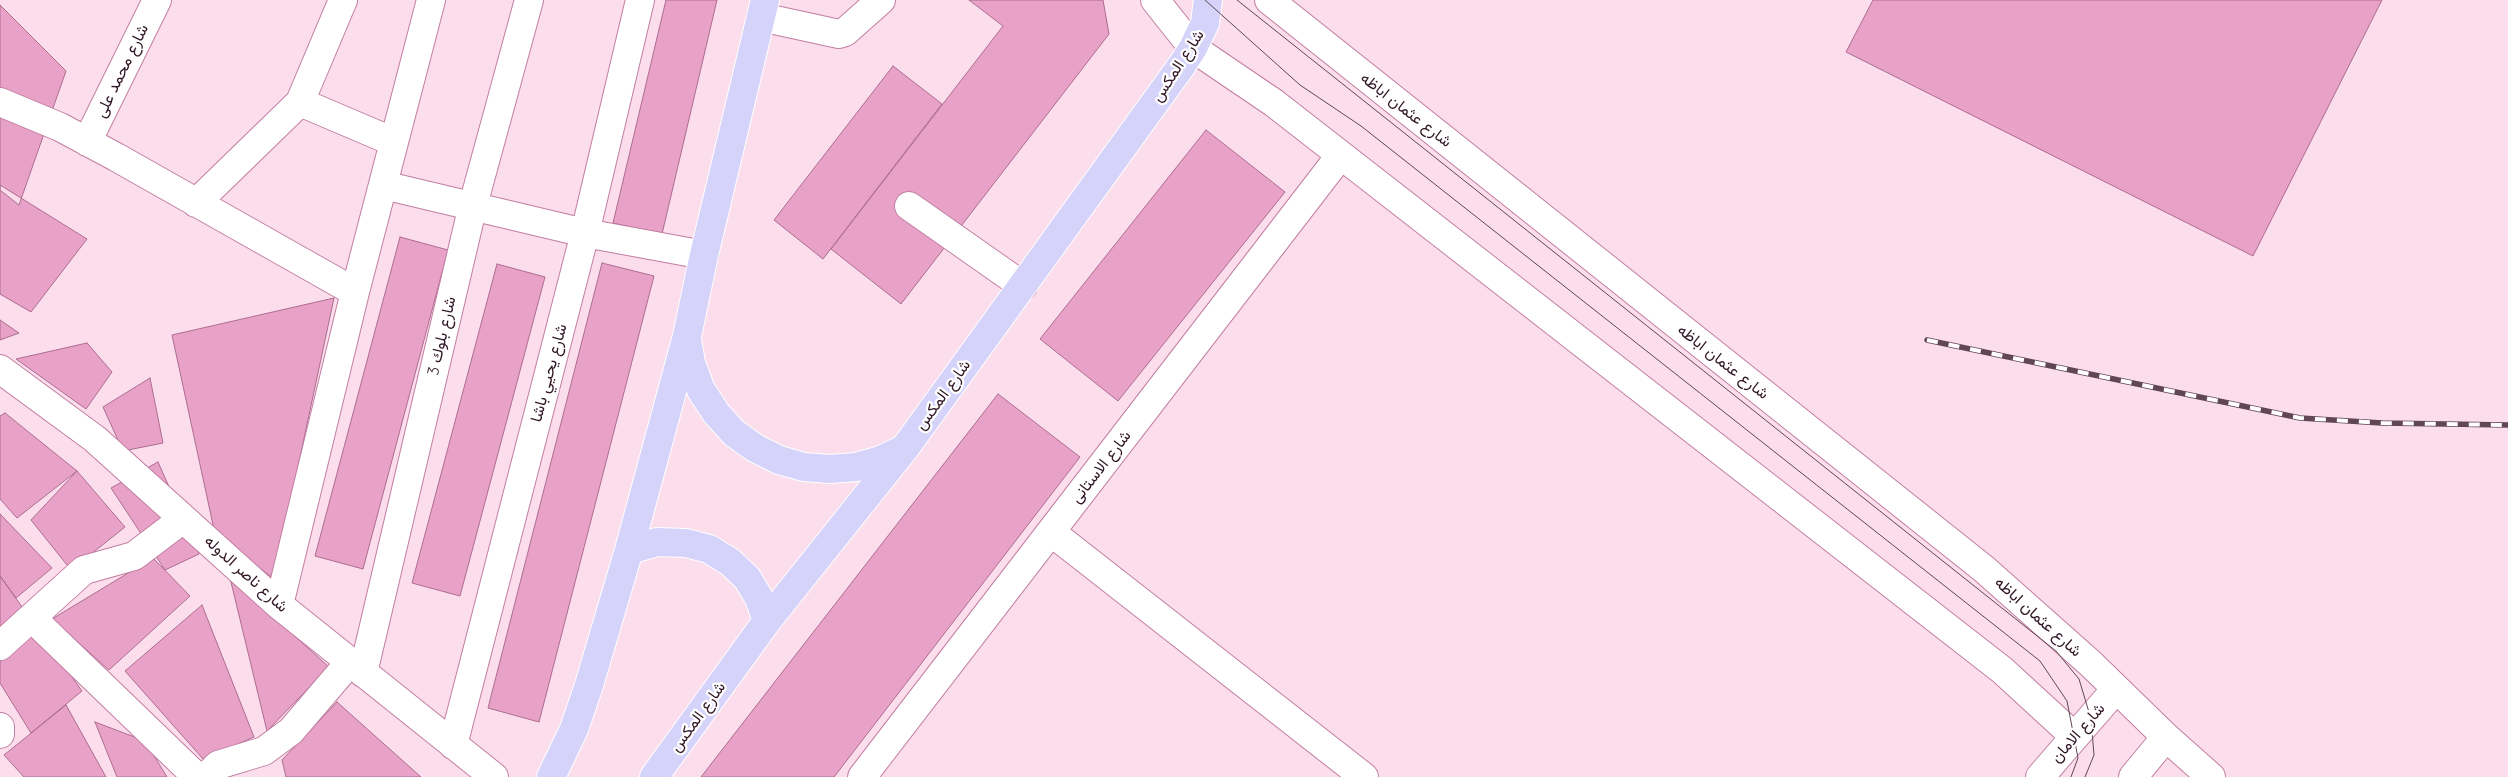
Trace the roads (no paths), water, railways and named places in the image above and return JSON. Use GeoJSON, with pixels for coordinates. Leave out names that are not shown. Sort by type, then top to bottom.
{"type":"FeatureCollection","features":[{"type":"Feature","properties":{"kind":"main road","name":"شارع المكس"},"geometry":{"type":"LineString","coordinates":[[654,777],[767,621],[906,448],[1193,48],[1205,23],[1208,0]]}},
{"type":"Feature","properties":{"kind":"main road"},"geometry":{"type":"LineString","coordinates":[[551,777],[574,729],[629,550],[687,336],[704,255],[763,8]]}},
{"type":"Feature","properties":{"kind":"main road"},"geometry":{"type":"LineString","coordinates":[[687,336],[691,363],[701,390],[716,413],[734,432],[755,448],[778,460],[804,467],[830,469],[856,467],[881,460],[906,448]]}},
{"type":"Feature","properties":{"kind":"main road"},"geometry":{"type":"LineString","coordinates":[[629,550],[657,542],[686,543],[709,549],[730,562],[747,578],[760,598],[767,621]]}},
{"type":"Feature","properties":{"kind":"street","name":"شارع محمد على"},"geometry":{"type":"LineString","coordinates":[[87,142],[157,0]]}},
{"type":"Feature","properties":{"kind":"street"},"geometry":{"type":"LineString","coordinates":[[279,606],[355,292],[431,0]]}},
{"type":"Feature","properties":{"kind":"street","name":"شارع بلوك 3"},"geometry":{"type":"LineString","coordinates":[[356,667],[473,206],[529,0]]}},
{"type":"Feature","properties":{"kind":"street","name":"شارع يحيي باشا"},"geometry":{"type":"LineString","coordinates":[[453,745],[585,232],[640,0]]}},
{"type":"Feature","properties":{"kind":"street"},"geometry":{"type":"LineString","coordinates":[[763,8],[839,34],[845,32],[881,0]]}},
{"type":"Feature","properties":{"kind":"street"},"geometry":{"type":"LineString","coordinates":[[1155,0],[1193,48],[1274,103],[2002,670],[2074,736]]}},
{"type":"Feature","properties":{"kind":"street","name":"شارع عثمان اباظه"},"geometry":{"type":"LineString","coordinates":[[1268,0],[1984,569],[2211,777]]}},
{"type":"Feature","properties":{"kind":"street"},"geometry":{"type":"LineString","coordinates":[[196,203],[300,102],[334,3]]}},
{"type":"Feature","properties":{"kind":"street"},"geometry":{"type":"LineString","coordinates":[[0,102],[60,127],[355,292]]}},
{"type":"Feature","properties":{"kind":"street"},"geometry":{"type":"LineString","coordinates":[[300,102],[394,142]]}},
{"type":"Feature","properties":{"kind":"street","name":"شارع الاستانى"},"geometry":{"type":"LineString","coordinates":[[862,777],[1340,156]]}},
{"type":"Feature","properties":{"kind":"street"},"geometry":{"type":"LineString","coordinates":[[383,185],[585,232],[704,255]]}},
{"type":"Feature","properties":{"kind":"street"},"geometry":{"type":"LineString","coordinates":[[909,206],[1023,286]]}},
{"type":"Feature","properties":{"kind":"street","name":"شارع ناصر الدوله"},"geometry":{"type":"LineString","coordinates":[[0,369],[95,439],[279,606],[494,777]]}},
{"type":"Feature","properties":{"kind":"street"},"geometry":{"type":"LineString","coordinates":[[0,646],[33,619],[84,570],[134,556],[183,519]]}},
{"type":"Feature","properties":{"kind":"street"},"geometry":{"type":"LineString","coordinates":[[1051,532],[1364,777]]}},
{"type":"Feature","properties":{"kind":"street"},"geometry":{"type":"LineString","coordinates":[[33,619],[197,777]]}},
{"type":"Feature","properties":{"kind":"street"},"geometry":{"type":"LineString","coordinates":[[206,777],[218,765],[264,750],[291,731],[356,667]]}},
{"type":"Feature","properties":{"kind":"street","name":"شارع الامان"},"geometry":{"type":"LineString","coordinates":[[2040,777],[2116,689]]}},
{"type":"Feature","properties":{"kind":"street"},"geometry":{"type":"LineString","coordinates":[[0,727],[0,734]]}},
{"type":"Feature","properties":{"kind":"street"},"geometry":{"type":"LineString","coordinates":[[2133,777],[2166,737]]}},
{"type":"Feature","properties":{"kind":"tram line"},"geometry":{"type":"LineString","coordinates":[[1205,0],[1300,85],[1361,126],[2040,661],[2067,701],[2078,758],[2071,777]]}},
{"type":"Feature","properties":{"kind":"tram line"},"geometry":{"type":"LineString","coordinates":[[1237,0],[2056,651],[2079,679],[2091,719],[2094,755],[2085,777]]}},
{"type":"Feature","properties":{"kind":"railway"},"geometry":{"type":"LineString","coordinates":[[1927,340],[2300,418],[2382,423],[2508,425]]}}]}
